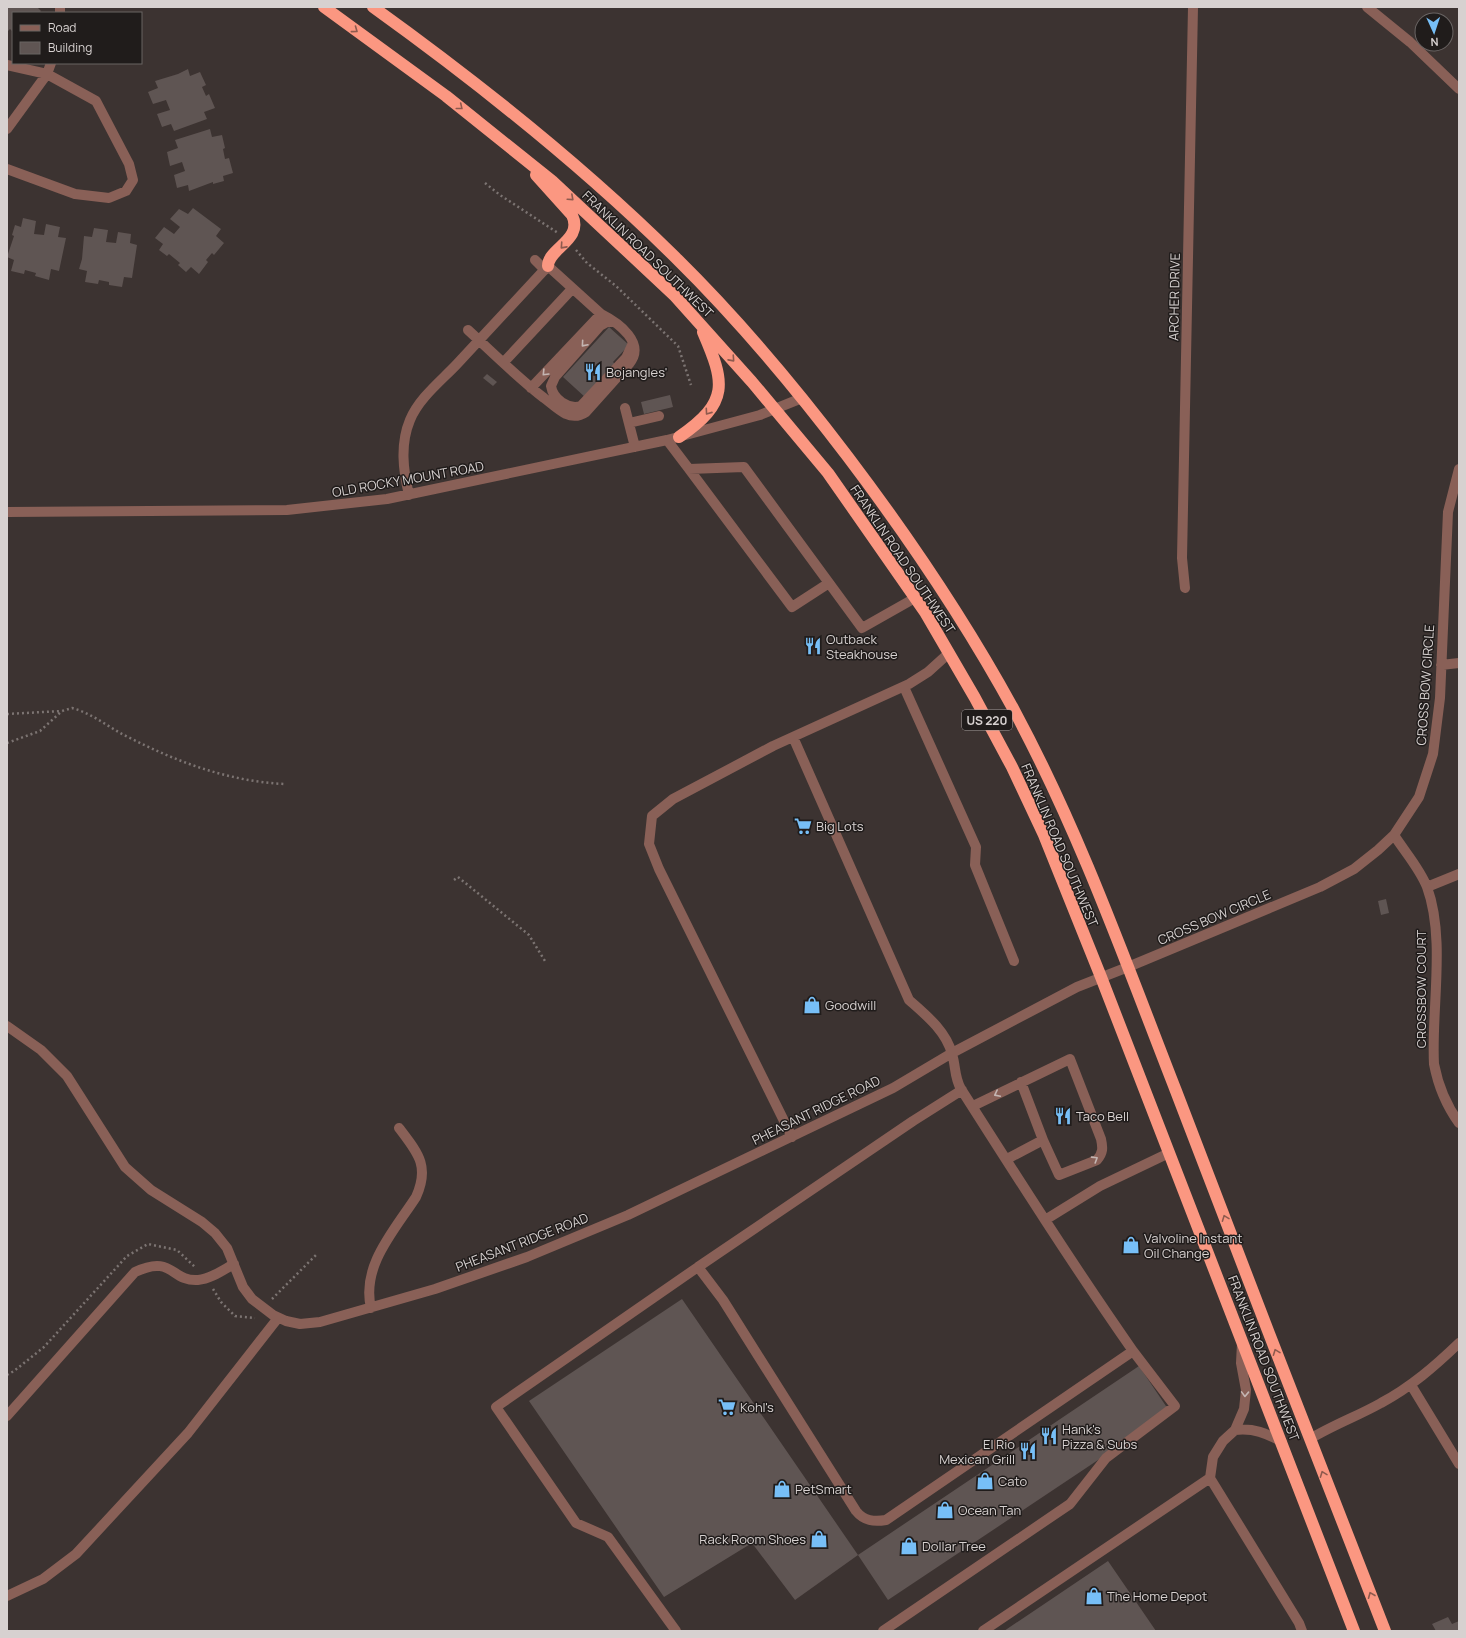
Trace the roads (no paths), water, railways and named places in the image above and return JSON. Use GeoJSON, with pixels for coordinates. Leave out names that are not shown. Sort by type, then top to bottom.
{"type":"FeatureCollection","features":[{"type":"Feature","properties":{"kind":"highway","name":"FRANKLIN ROAD SOUTHWEST"},"geometry":{"type":"LineString","coordinates":[[324,7],[446,96],[552,181],[599,223],[674,295],[776,409],[828,473],[915,598],[949,654],[1012,767],[1044,835],[1101,977],[1354,1631]]}},
{"type":"Feature","properties":{"kind":"highway","name":"FRANKLIN ROAD SOUTHWEST"},"geometry":{"type":"LineString","coordinates":[[373,7],[430,48],[536,130],[609,194],[679,260],[754,341],[802,398],[896,521],[935,577],[1015,712],[1066,813],[1128,967],[1385,1631]]}},
{"type":"Feature","properties":{"kind":"highway"},"geometry":{"type":"LineString","coordinates":[[513,149],[573,217],[573,228],[571,235],[550,260],[547,268]]}},
{"type":"Feature","properties":{"kind":"highway"},"geometry":{"type":"LineString","coordinates":[[679,436],[702,419],[711,407],[720,387],[716,361],[700,324]]}},
{"type":"Feature","properties":{"kind":"street","name":"ARCHER DRIVE"},"geometry":{"type":"LineString","coordinates":[[1185,588],[1182,550],[1193,7]]}},
{"type":"Feature","properties":{"kind":"street"},"geometry":{"type":"LineString","coordinates":[[1367,7],[1410,42],[1459,89]]}},
{"type":"Feature","properties":{"kind":"street"},"geometry":{"type":"LineString","coordinates":[[7,129],[47,74],[51,64]]}},
{"type":"Feature","properties":{"kind":"street"},"geometry":{"type":"LineString","coordinates":[[7,65],[47,74],[96,101],[129,164],[133,180],[126,191],[109,198],[75,194],[7,169]]}},
{"type":"Feature","properties":{"kind":"street"},"geometry":{"type":"LineString","coordinates":[[468,330],[531,388],[565,413],[574,416],[582,415],[586,412],[632,361],[635,351],[632,339],[547,268],[535,260]]}},
{"type":"Feature","properties":{"kind":"street"},"geometry":{"type":"LineString","coordinates":[[409,495],[403,456],[404,442],[410,421],[426,396],[547,268]]}},
{"type":"Feature","properties":{"kind":"street"},"geometry":{"type":"LineString","coordinates":[[504,362],[572,289]]}},
{"type":"Feature","properties":{"kind":"street"},"geometry":{"type":"LineString","coordinates":[[531,388],[601,314]]}},
{"type":"Feature","properties":{"kind":"street"},"geometry":{"type":"LineString","coordinates":[[613,322],[607,322],[600,326],[555,377],[551,386],[553,393],[557,398],[570,407],[577,407],[584,404],[626,358],[632,348],[632,339]]}},
{"type":"Feature","properties":{"kind":"street","name":"OLD ROCKY MOUNT ROAD"},"geometry":{"type":"LineString","coordinates":[[7,512],[287,510],[342,505],[409,495],[667,440],[776,409],[802,398]]}},
{"type":"Feature","properties":{"kind":"street"},"geometry":{"type":"LineString","coordinates":[[625,408],[635,447]]}},
{"type":"Feature","properties":{"kind":"street"},"geometry":{"type":"LineString","coordinates":[[629,423],[659,416]]}},
{"type":"Feature","properties":{"kind":"street"},"geometry":{"type":"LineString","coordinates":[[667,440],[792,607],[828,583]]}},
{"type":"Feature","properties":{"kind":"street"},"geometry":{"type":"LineString","coordinates":[[689,469],[744,467],[862,628],[915,598]]}},
{"type":"Feature","properties":{"kind":"street","name":"CROSS BOW CIRCLE"},"geometry":{"type":"LineString","coordinates":[[1128,967],[1320,887],[1354,869],[1394,835],[1419,797],[1433,754],[1440,698],[1448,512],[1459,468]]}},
{"type":"Feature","properties":{"kind":"street"},"geometry":{"type":"LineString","coordinates":[[792,1137],[649,844],[652,816],[673,799],[793,738],[904,687],[928,672],[949,654]]}},
{"type":"Feature","properties":{"kind":"street"},"geometry":{"type":"LineString","coordinates":[[1441,665],[1459,663]]}},
{"type":"Feature","properties":{"kind":"street"},"geometry":{"type":"LineString","coordinates":[[904,687],[976,847],[975,865],[1014,961]]}},
{"type":"Feature","properties":{"kind":"street"},"geometry":{"type":"LineString","coordinates":[[793,738],[909,1000],[932,1020],[942,1034],[952,1053],[956,1081],[1045,1220],[1133,1351],[1175,1406],[1106,1458],[1070,1504],[883,1631]]}},
{"type":"Feature","properties":{"kind":"street","name":"CROSSBOW COURT"},"geometry":{"type":"LineString","coordinates":[[1394,835],[1420,873],[1427,887],[1433,913],[1436,939],[1434,1064],[1437,1080],[1444,1098],[1459,1123]]}},
{"type":"Feature","properties":{"kind":"street"},"geometry":{"type":"LineString","coordinates":[[1427,887],[1459,874]]}},
{"type":"Feature","properties":{"kind":"street","name":"PHEASANT RIDGE ROAD"},"geometry":{"type":"LineString","coordinates":[[7,1026],[41,1050],[66,1076],[125,1167],[151,1190],[202,1222],[215,1233],[227,1248],[243,1287],[252,1299],[278,1318],[300,1324],[320,1322],[371,1308],[527,1257],[628,1215],[893,1088],[952,1053],[1077,987],[1128,967]]}},
{"type":"Feature","properties":{"kind":"street"},"geometry":{"type":"LineString","coordinates":[[973,1106],[1021,1082],[1070,1059],[1103,1148],[1101,1155],[1097,1160],[1060,1175],[1043,1140],[1021,1082]]}},
{"type":"Feature","properties":{"kind":"street"},"geometry":{"type":"LineString","coordinates":[[676,1631],[608,1537],[576,1523],[496,1407],[913,1120],[962,1090]]}},
{"type":"Feature","properties":{"kind":"street"},"geometry":{"type":"LineString","coordinates":[[371,1308],[368,1297],[372,1267],[416,1197],[421,1185],[422,1162],[417,1150],[399,1128]]}},
{"type":"Feature","properties":{"kind":"street"},"geometry":{"type":"LineString","coordinates":[[1007,1159],[1043,1140]]}},
{"type":"Feature","properties":{"kind":"street"},"geometry":{"type":"LineString","coordinates":[[1045,1220],[1100,1186],[1169,1153]]}},
{"type":"Feature","properties":{"kind":"street"},"geometry":{"type":"LineString","coordinates":[[7,1416],[135,1272],[148,1266],[163,1266],[185,1279],[197,1280],[207,1278],[234,1264]]}},
{"type":"Feature","properties":{"kind":"street"},"geometry":{"type":"LineString","coordinates":[[698,1267],[723,1300],[856,1511],[867,1520],[876,1522],[886,1520],[1133,1351]]}},
{"type":"Feature","properties":{"kind":"street"},"geometry":{"type":"LineString","coordinates":[[7,1596],[43,1579],[76,1554],[188,1434],[278,1318]]}},
{"type":"Feature","properties":{"kind":"street"},"geometry":{"type":"LineString","coordinates":[[1242,1342],[1241,1363],[1246,1390],[1244,1408],[1235,1430],[1223,1441],[1213,1457],[1210,1478],[1299,1623],[1302,1631]]}},
{"type":"Feature","properties":{"kind":"street"},"geometry":{"type":"LineString","coordinates":[[1310,1439],[1328,1428],[1381,1403],[1411,1385],[1459,1343]]}},
{"type":"Feature","properties":{"kind":"street"},"geometry":{"type":"LineString","coordinates":[[1411,1385],[1459,1464]]}},
{"type":"Feature","properties":{"kind":"street"},"geometry":{"type":"LineString","coordinates":[[1235,1430],[1247,1428],[1262,1431],[1282,1442]]}},
{"type":"Feature","properties":{"kind":"street"},"geometry":{"type":"LineString","coordinates":[[983,1631],[1210,1478]]}},
{"type":"Feature","properties":{"kind":"place","name":"Bojangles'"},"geometry":{"type":"Point","coordinates":[593,372]}},
{"type":"Feature","properties":{"kind":"place","name":"Outback Steakhouse"},"geometry":{"type":"Point","coordinates":[813,646]}},
{"type":"Feature","properties":{"kind":"place","name":"Big Lots"},"geometry":{"type":"Point","coordinates":[803,826]}},
{"type":"Feature","properties":{"kind":"place","name":"Goodwill"},"geometry":{"type":"Point","coordinates":[812,1005]}},
{"type":"Feature","properties":{"kind":"place","name":"Taco Bell"},"geometry":{"type":"Point","coordinates":[1063,1116]}},
{"type":"Feature","properties":{"kind":"place","name":"Valvoline Instant Oil Change"},"geometry":{"type":"Point","coordinates":[1131,1245]}},
{"type":"Feature","properties":{"kind":"place","name":"Kohl's"},"geometry":{"type":"Point","coordinates":[727,1407]}},
{"type":"Feature","properties":{"kind":"place","name":"Hank's Pizza & Subs"},"geometry":{"type":"Point","coordinates":[1049,1436]}},
{"type":"Feature","properties":{"kind":"place","name":"El Rio Mexican Grill"},"geometry":{"type":"Point","coordinates":[1028,1451]}},
{"type":"Feature","properties":{"kind":"place","name":"Cato"},"geometry":{"type":"Point","coordinates":[985,1481]}},
{"type":"Feature","properties":{"kind":"place","name":"PetSmart"},"geometry":{"type":"Point","coordinates":[782,1489]}},
{"type":"Feature","properties":{"kind":"place","name":"Ocean Tan"},"geometry":{"type":"Point","coordinates":[945,1510]}},
{"type":"Feature","properties":{"kind":"place","name":"Rack Room Shoes"},"geometry":{"type":"Point","coordinates":[819,1539]}},
{"type":"Feature","properties":{"kind":"place","name":"Dollar Tree"},"geometry":{"type":"Point","coordinates":[909,1546]}},
{"type":"Feature","properties":{"kind":"place","name":"The Home Depot"},"geometry":{"type":"Point","coordinates":[1094,1596]}}]}
